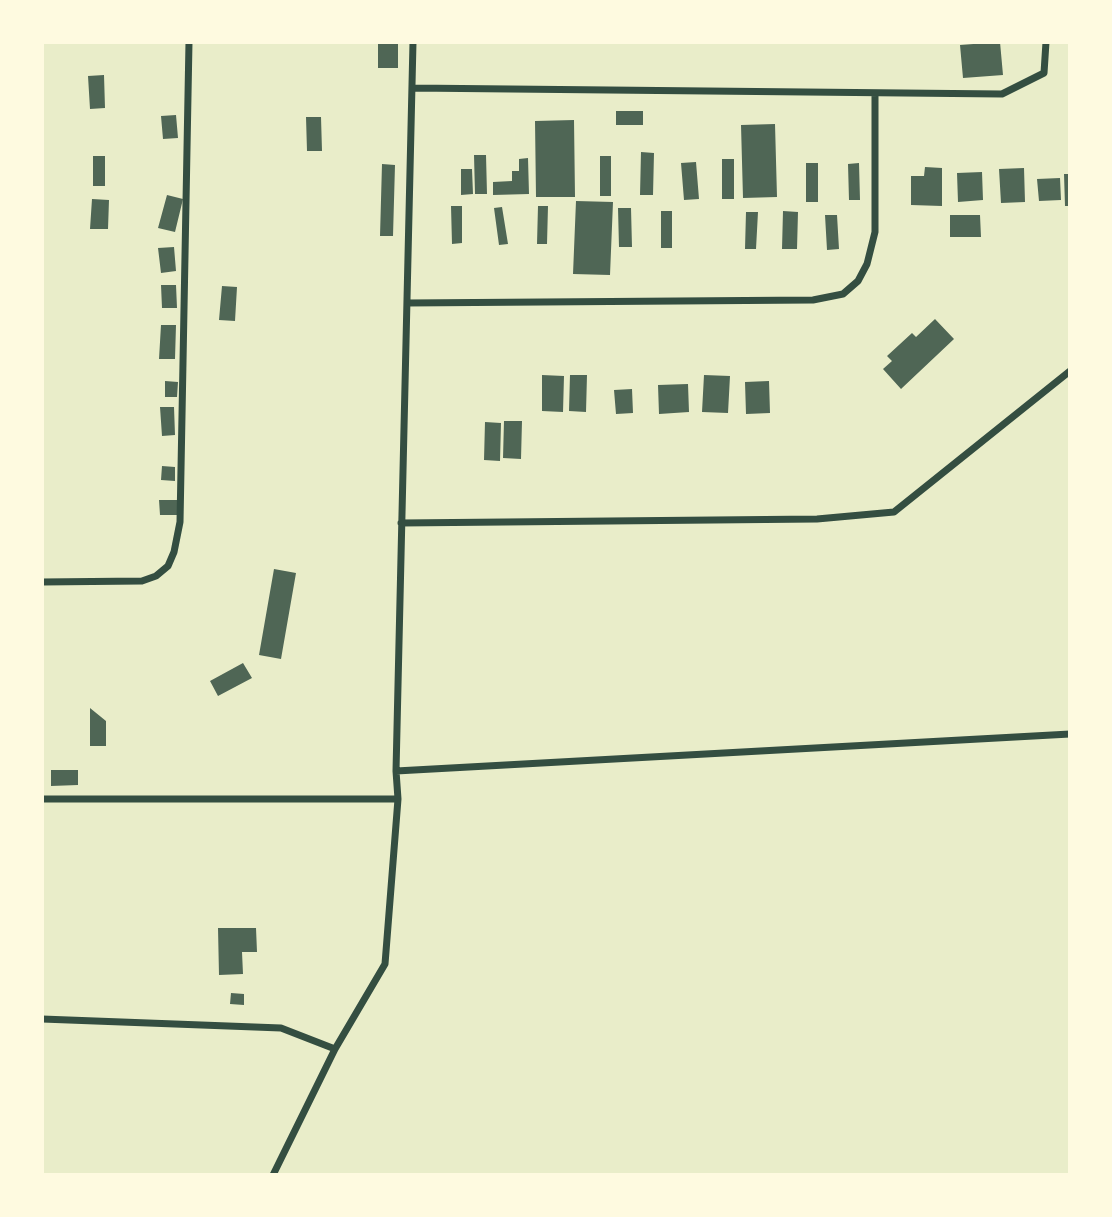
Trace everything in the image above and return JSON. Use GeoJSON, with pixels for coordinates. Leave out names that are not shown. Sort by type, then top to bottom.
{"type":"FeatureCollection","features":[{"type":"Feature","properties":{"kind":"street"},"geometry":{"type":"LineString","coordinates":[[42,582],[142,581],[156,576],[168,566],[174,552],[180,522],[190,42]]}},
{"type":"Feature","properties":{"kind":"street"},"geometry":{"type":"LineString","coordinates":[[273,1175],[335,1049],[385,964],[398,799],[396,771],[413,42]]}},
{"type":"Feature","properties":{"kind":"street"},"geometry":{"type":"LineString","coordinates":[[412,88],[1002,94],[1044,73],[1046,42]]}},
{"type":"Feature","properties":{"kind":"street"},"geometry":{"type":"LineString","coordinates":[[407,303],[813,300],[843,295],[858,281],[867,264],[875,232],[874,93]]}},
{"type":"Feature","properties":{"kind":"street"},"geometry":{"type":"LineString","coordinates":[[401,523],[817,519],[894,512],[1070,371]]}},
{"type":"Feature","properties":{"kind":"street"},"geometry":{"type":"LineString","coordinates":[[396,771],[1070,734]]}},
{"type":"Feature","properties":{"kind":"street"},"geometry":{"type":"LineString","coordinates":[[42,799],[398,799]]}},
{"type":"Feature","properties":{"kind":"street"},"geometry":{"type":"LineString","coordinates":[[42,1019],[281,1028],[335,1049]]}},
{"type":"Feature","properties":{"kind":"building"},"geometry":{"type":"Polygon","coordinates":[[[378,42],[398,42],[398,68],[378,68],[378,42]]]}},
{"type":"Feature","properties":{"kind":"building"},"geometry":{"type":"Polygon","coordinates":[[[1000,42],[1003,75],[963,78],[960,45],[1000,42]]]}},
{"type":"Feature","properties":{"kind":"building"},"geometry":{"type":"Polygon","coordinates":[[[104,75],[105,108],[90,109],[88,76],[104,75]]]}},
{"type":"Feature","properties":{"kind":"building"},"geometry":{"type":"Polygon","coordinates":[[[616,111],[643,111],[643,125],[616,125],[616,111]]]}},
{"type":"Feature","properties":{"kind":"building"},"geometry":{"type":"Polygon","coordinates":[[[176,115],[178,138],[163,139],[161,116],[176,115]]]}},
{"type":"Feature","properties":{"kind":"building"},"geometry":{"type":"Polygon","coordinates":[[[306,117],[321,117],[322,151],[307,151],[306,117]]]}},
{"type":"Feature","properties":{"kind":"building"},"geometry":{"type":"Polygon","coordinates":[[[574,120],[575,197],[536,197],[535,121],[574,120]]]}},
{"type":"Feature","properties":{"kind":"building"},"geometry":{"type":"Polygon","coordinates":[[[775,124],[777,197],[743,198],[741,125],[775,124]]]}},
{"type":"Feature","properties":{"kind":"building"},"geometry":{"type":"Polygon","coordinates":[[[641,152],[654,153],[653,195],[640,195],[641,152]]]}},
{"type":"Feature","properties":{"kind":"building"},"geometry":{"type":"Polygon","coordinates":[[[474,155],[486,155],[487,194],[475,194],[474,155]]]}},
{"type":"Feature","properties":{"kind":"building"},"geometry":{"type":"Polygon","coordinates":[[[93,156],[105,156],[105,186],[93,186],[93,156]]]}},
{"type":"Feature","properties":{"kind":"building"},"geometry":{"type":"Polygon","coordinates":[[[600,156],[611,156],[611,196],[600,196],[600,156]]]}},
{"type":"Feature","properties":{"kind":"building"},"geometry":{"type":"Polygon","coordinates":[[[528,158],[529,194],[493,195],[493,182],[512,181],[512,171],[519,171],[519,159],[528,158]]]}},
{"type":"Feature","properties":{"kind":"building"},"geometry":{"type":"Polygon","coordinates":[[[722,159],[734,159],[734,199],[722,199],[722,159]]]}},
{"type":"Feature","properties":{"kind":"building"},"geometry":{"type":"Polygon","coordinates":[[[696,162],[699,199],[684,200],[681,163],[696,162]]]}},
{"type":"Feature","properties":{"kind":"building"},"geometry":{"type":"Polygon","coordinates":[[[806,163],[818,163],[818,202],[806,202],[806,163]]]}},
{"type":"Feature","properties":{"kind":"building"},"geometry":{"type":"Polygon","coordinates":[[[859,163],[860,200],[849,200],[848,164],[859,163]]]}},
{"type":"Feature","properties":{"kind":"building"},"geometry":{"type":"Polygon","coordinates":[[[382,164],[395,165],[393,236],[380,236],[382,164]]]}},
{"type":"Feature","properties":{"kind":"building"},"geometry":{"type":"Polygon","coordinates":[[[925,167],[942,168],[942,206],[911,205],[911,176],[924,176],[925,167]]]}},
{"type":"Feature","properties":{"kind":"building"},"geometry":{"type":"Polygon","coordinates":[[[1024,168],[1025,202],[1001,203],[999,169],[1024,168]]]}},
{"type":"Feature","properties":{"kind":"building"},"geometry":{"type":"Polygon","coordinates":[[[461,169],[472,169],[473,194],[461,195],[461,169]]]}},
{"type":"Feature","properties":{"kind":"building"},"geometry":{"type":"Polygon","coordinates":[[[982,172],[983,200],[958,202],[957,173],[982,172]]]}},
{"type":"Feature","properties":{"kind":"building"},"geometry":{"type":"Polygon","coordinates":[[[1064,174],[1070,174],[1070,206],[1065,206],[1064,174]]]}},
{"type":"Feature","properties":{"kind":"building"},"geometry":{"type":"Polygon","coordinates":[[[1060,178],[1061,200],[1039,201],[1037,179],[1060,178]]]}},
{"type":"Feature","properties":{"kind":"building"},"geometry":{"type":"Polygon","coordinates":[[[167,195],[183,199],[175,232],[158,228],[167,195]]]}},
{"type":"Feature","properties":{"kind":"building"},"geometry":{"type":"Polygon","coordinates":[[[92,199],[109,200],[108,229],[90,229],[92,199]]]}},
{"type":"Feature","properties":{"kind":"building"},"geometry":{"type":"Polygon","coordinates":[[[576,201],[613,202],[610,275],[573,274],[576,201]]]}},
{"type":"Feature","properties":{"kind":"building"},"geometry":{"type":"Polygon","coordinates":[[[451,206],[462,206],[462,243],[452,244],[451,206]]]}},
{"type":"Feature","properties":{"kind":"building"},"geometry":{"type":"Polygon","coordinates":[[[538,206],[548,206],[547,244],[537,244],[538,206]]]}},
{"type":"Feature","properties":{"kind":"building"},"geometry":{"type":"Polygon","coordinates":[[[502,207],[508,244],[499,245],[494,208],[502,207]]]}},
{"type":"Feature","properties":{"kind":"building"},"geometry":{"type":"Polygon","coordinates":[[[618,208],[631,208],[632,247],[619,247],[618,208]]]}},
{"type":"Feature","properties":{"kind":"building"},"geometry":{"type":"Polygon","coordinates":[[[661,211],[672,211],[672,248],[661,248],[661,211]]]}},
{"type":"Feature","properties":{"kind":"building"},"geometry":{"type":"Polygon","coordinates":[[[783,211],[798,212],[797,249],[782,249],[783,211]]]}},
{"type":"Feature","properties":{"kind":"building"},"geometry":{"type":"Polygon","coordinates":[[[746,212],[758,212],[756,249],[745,249],[746,212]]]}},
{"type":"Feature","properties":{"kind":"building"},"geometry":{"type":"Polygon","coordinates":[[[825,215],[837,215],[839,249],[827,250],[825,215]]]}},
{"type":"Feature","properties":{"kind":"building"},"geometry":{"type":"Polygon","coordinates":[[[950,215],[980,215],[981,237],[950,237],[950,215]]]}},
{"type":"Feature","properties":{"kind":"building"},"geometry":{"type":"Polygon","coordinates":[[[174,247],[176,271],[161,273],[158,248],[174,247]]]}},
{"type":"Feature","properties":{"kind":"building"},"geometry":{"type":"Polygon","coordinates":[[[161,285],[176,285],[177,308],[162,308],[161,285]]]}},
{"type":"Feature","properties":{"kind":"building"},"geometry":{"type":"Polygon","coordinates":[[[222,286],[237,287],[235,321],[219,320],[222,286]]]}},
{"type":"Feature","properties":{"kind":"building"},"geometry":{"type":"Polygon","coordinates":[[[935,319],[954,339],[901,389],[883,369],[892,361],[887,356],[912,333],[916,337],[935,319]]]}},
{"type":"Feature","properties":{"kind":"building"},"geometry":{"type":"Polygon","coordinates":[[[161,325],[176,325],[175,359],[159,359],[161,325]]]}},
{"type":"Feature","properties":{"kind":"building"},"geometry":{"type":"Polygon","coordinates":[[[542,375],[564,376],[563,412],[542,411],[542,375]]]}},
{"type":"Feature","properties":{"kind":"building"},"geometry":{"type":"Polygon","coordinates":[[[570,375],[587,375],[586,412],[569,411],[570,375]]]}},
{"type":"Feature","properties":{"kind":"building"},"geometry":{"type":"Polygon","coordinates":[[[704,375],[730,376],[728,413],[702,412],[704,375]]]}},
{"type":"Feature","properties":{"kind":"building"},"geometry":{"type":"Polygon","coordinates":[[[165,381],[178,382],[177,397],[165,397],[165,381]]]}},
{"type":"Feature","properties":{"kind":"building"},"geometry":{"type":"Polygon","coordinates":[[[769,381],[770,413],[746,414],[745,382],[769,381]]]}},
{"type":"Feature","properties":{"kind":"building"},"geometry":{"type":"Polygon","coordinates":[[[688,384],[689,412],[659,414],[658,385],[688,384]]]}},
{"type":"Feature","properties":{"kind":"building"},"geometry":{"type":"Polygon","coordinates":[[[632,389],[633,413],[616,414],[614,390],[632,389]]]}},
{"type":"Feature","properties":{"kind":"building"},"geometry":{"type":"Polygon","coordinates":[[[160,407],[174,407],[175,435],[162,436],[160,407]]]}},
{"type":"Feature","properties":{"kind":"building"},"geometry":{"type":"Polygon","coordinates":[[[504,421],[522,421],[521,459],[503,458],[504,421]]]}},
{"type":"Feature","properties":{"kind":"building"},"geometry":{"type":"Polygon","coordinates":[[[485,422],[501,423],[500,461],[484,460],[485,422]]]}},
{"type":"Feature","properties":{"kind":"building"},"geometry":{"type":"Polygon","coordinates":[[[162,466],[175,467],[175,481],[161,480],[162,466]]]}},
{"type":"Feature","properties":{"kind":"building"},"geometry":{"type":"Polygon","coordinates":[[[159,500],[177,500],[177,515],[160,515],[159,500]]]}},
{"type":"Feature","properties":{"kind":"building"},"geometry":{"type":"Polygon","coordinates":[[[274,569],[296,573],[281,659],[259,655],[274,569]]]}},
{"type":"Feature","properties":{"kind":"building"},"geometry":{"type":"Polygon","coordinates":[[[243,663],[252,678],[218,696],[210,681],[243,663]]]}},
{"type":"Feature","properties":{"kind":"building"},"geometry":{"type":"Polygon","coordinates":[[[90,708],[106,721],[106,746],[90,746],[90,708]]]}},
{"type":"Feature","properties":{"kind":"building"},"geometry":{"type":"Polygon","coordinates":[[[51,770],[78,770],[78,785],[51,786],[51,770]]]}},
{"type":"Feature","properties":{"kind":"building"},"geometry":{"type":"Polygon","coordinates":[[[218,928],[256,928],[257,952],[242,952],[243,974],[219,975],[218,928]]]}},
{"type":"Feature","properties":{"kind":"building"},"geometry":{"type":"Polygon","coordinates":[[[231,993],[244,994],[244,1005],[230,1004],[231,993]]]}}]}
